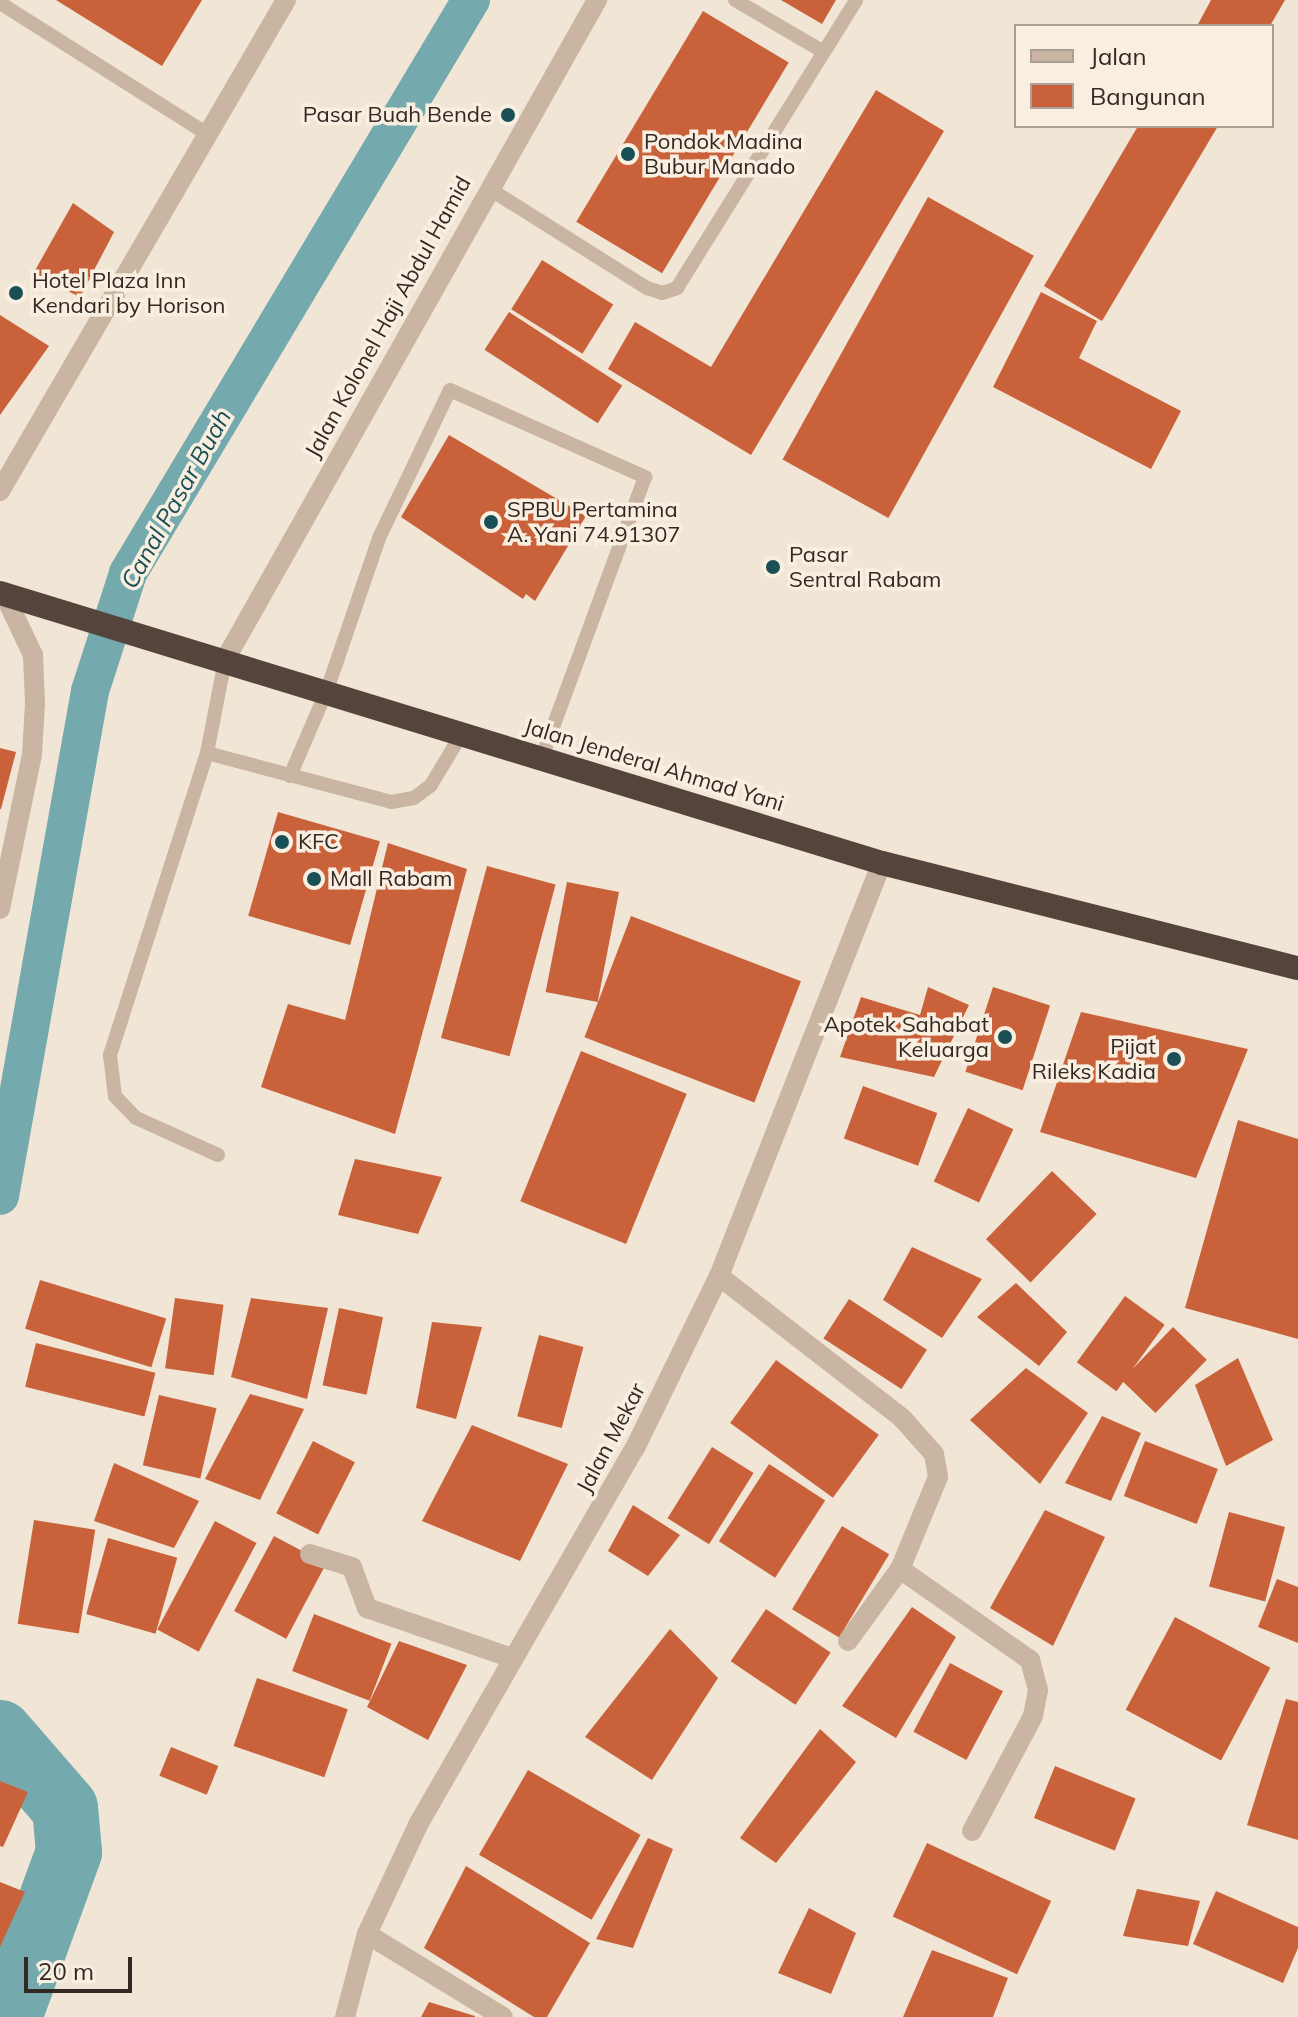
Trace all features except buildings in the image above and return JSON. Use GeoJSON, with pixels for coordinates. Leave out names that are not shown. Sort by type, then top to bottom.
{"type":"FeatureCollection","features":[{"type":"Feature","properties":{"kind":"highway","name":"Jalan Jenderal Ahmad Yani"},"geometry":{"type":"LineString","coordinates":[[2,593],[464,730],[541,759],[882,863],[1298,968]]}},
{"type":"Feature","properties":{"kind":"street"},"geometry":{"type":"LineString","coordinates":[[0,491],[204,132],[286,0]]}},
{"type":"Feature","properties":{"kind":"street","name":"Jalan Kolonel Haji Abdul Hamid"},"geometry":{"type":"LineString","coordinates":[[225,660],[488,188],[597,0]]}},
{"type":"Feature","properties":{"kind":"street"},"geometry":{"type":"LineString","coordinates":[[0,909],[30,767],[35,704],[33,655],[2,593]]}},
{"type":"Feature","properties":{"kind":"street","name":"Jalan Mekar"},"geometry":{"type":"LineString","coordinates":[[345,2017],[367,1934],[419,1823],[635,1448],[719,1276],[882,863]]}},
{"type":"Feature","properties":{"kind":"street"},"geometry":{"type":"LineString","coordinates":[[719,1276],[902,1418],[934,1454],[938,1477],[900,1569],[848,1641]]}},
{"type":"Feature","properties":{"kind":"street"},"geometry":{"type":"LineString","coordinates":[[310,1554],[352,1567],[367,1608],[512,1658]]}},
{"type":"Feature","properties":{"kind":"street"},"geometry":{"type":"LineString","coordinates":[[900,1569],[1009,1641],[1030,1660],[1038,1690],[1033,1716],[972,1831]]}},
{"type":"Feature","properties":{"kind":"street"},"geometry":{"type":"LineString","coordinates":[[367,1934],[503,2017]]}},
{"type":"Feature","properties":{"kind":"lane"},"geometry":{"type":"LineString","coordinates":[[735,0],[824,52]]}},
{"type":"Feature","properties":{"kind":"lane"},"geometry":{"type":"LineString","coordinates":[[488,188],[647,288],[662,293],[677,288],[856,0]]}},
{"type":"Feature","properties":{"kind":"lane"},"geometry":{"type":"LineString","coordinates":[[0,3],[204,132]]}},
{"type":"Feature","properties":{"kind":"lane"},"geometry":{"type":"LineString","coordinates":[[290,776],[327,690],[379,538],[450,390],[645,477],[541,759]]}},
{"type":"Feature","properties":{"kind":"lane"},"geometry":{"type":"LineString","coordinates":[[218,1155],[136,1118],[115,1096],[110,1055],[207,753],[225,660]]}},
{"type":"Feature","properties":{"kind":"lane"},"geometry":{"type":"LineString","coordinates":[[207,753],[391,802],[414,798],[431,785],[464,730]]}},
{"type":"Feature","properties":{"kind":"waterway","name":"Canal Pasar Buah"},"geometry":{"type":"LineString","coordinates":[[0,1196],[90,691],[128,573],[471,0]]}},
{"type":"Feature","properties":{"kind":"waterway"},"geometry":{"type":"LineString","coordinates":[[0,1733],[65,1808],[69,1852],[9,2017]]}},
{"type":"Feature","properties":{"kind":"place","name":"Pasar Buah Bende"},"geometry":{"type":"Point","coordinates":[508,115]}},
{"type":"Feature","properties":{"kind":"place","name":"Pondok Madina Bubur Manado"},"geometry":{"type":"Point","coordinates":[628,154]}},
{"type":"Feature","properties":{"kind":"place","name":"Hotel Plaza Inn Kendari by Horison"},"geometry":{"type":"Point","coordinates":[16,293]}},
{"type":"Feature","properties":{"kind":"place","name":"SPBU Pertamina A. Yani 74.91307"},"geometry":{"type":"Point","coordinates":[491,522]}},
{"type":"Feature","properties":{"kind":"place","name":"Pasar Sentral Rabam"},"geometry":{"type":"Point","coordinates":[773,567]}},
{"type":"Feature","properties":{"kind":"place","name":"KFC"},"geometry":{"type":"Point","coordinates":[282,842]}},
{"type":"Feature","properties":{"kind":"place","name":"Mall Rabam"},"geometry":{"type":"Point","coordinates":[314,879]}},
{"type":"Feature","properties":{"kind":"place","name":"Apotek Sahabat Keluarga"},"geometry":{"type":"Point","coordinates":[1005,1037]}},
{"type":"Feature","properties":{"kind":"place","name":"Pijat Rileks Kadia"},"geometry":{"type":"Point","coordinates":[1174,1059]}}]}
